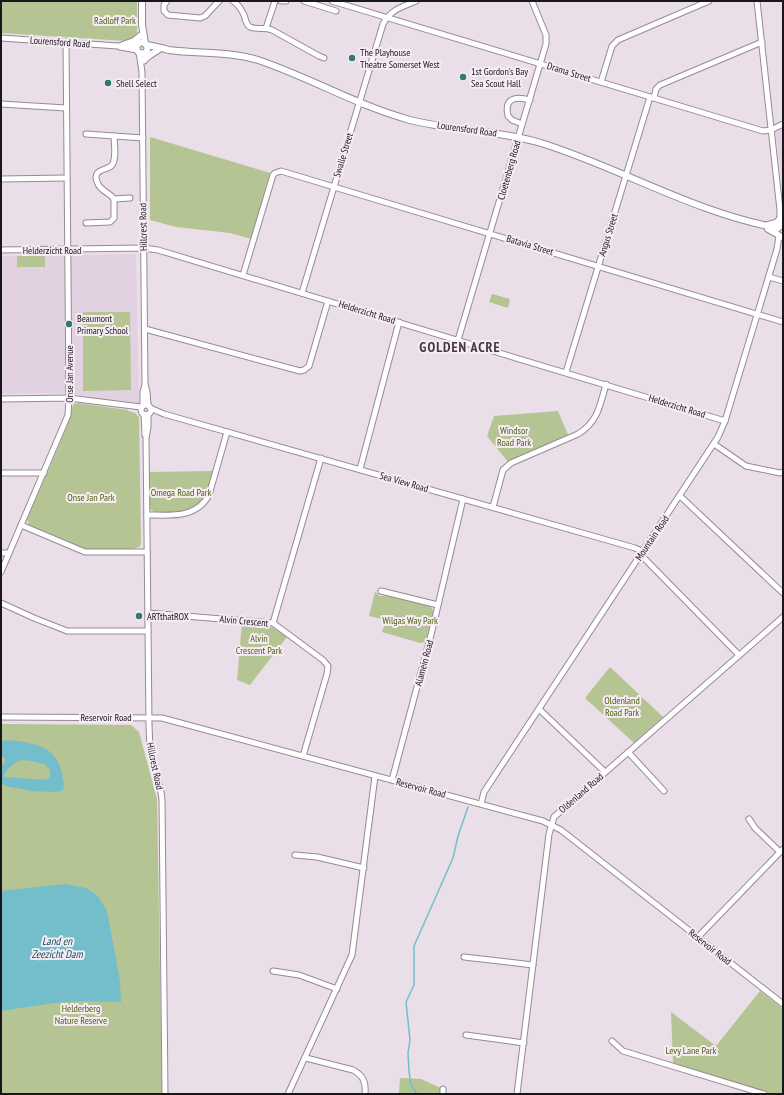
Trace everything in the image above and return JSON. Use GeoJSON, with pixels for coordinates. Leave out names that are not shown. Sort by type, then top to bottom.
{"type":"FeatureCollection","features":[{"type":"Feature","properties":{"kind":"street","name":"Hillcrest Road"},"geometry":{"type":"LineString","coordinates":[[142,1],[145,329],[145,384],[143,392],[148,427],[146,438],[149,717],[150,750],[162,800],[165,1094]]}},
{"type":"Feature","properties":{"kind":"street"},"geometry":{"type":"LineString","coordinates":[[167,1],[164,5],[164,11],[168,15],[199,18],[204,17],[218,1]]}},
{"type":"Feature","properties":{"kind":"street"},"geometry":{"type":"LineString","coordinates":[[233,1],[243,12],[248,26],[272,30],[324,58]]}},
{"type":"Feature","properties":{"kind":"street"},"geometry":{"type":"LineString","coordinates":[[266,28],[275,1]]}},
{"type":"Feature","properties":{"kind":"street"},"geometry":{"type":"LineString","coordinates":[[281,1],[286,1]]}},
{"type":"Feature","properties":{"kind":"street"},"geometry":{"type":"LineString","coordinates":[[304,1],[336,11]]}},
{"type":"Feature","properties":{"kind":"street","name":"Drama Street"},"geometry":{"type":"LineString","coordinates":[[332,1],[652,98],[763,130],[771,130]]}},
{"type":"Feature","properties":{"kind":"street"},"geometry":{"type":"LineString","coordinates":[[387,18],[392,12],[416,1]]}},
{"type":"Feature","properties":{"kind":"street"},"geometry":{"type":"LineString","coordinates":[[601,82],[612,46],[618,40],[709,1]]}},
{"type":"Feature","properties":{"kind":"street","name":"Mountain Road"},"geometry":{"type":"LineString","coordinates":[[481,804],[484,792],[714,444],[725,421],[769,277],[781,230],[757,1]]}},
{"type":"Feature","properties":{"kind":"street","name":"Cloetenberg Road"},"geometry":{"type":"LineString","coordinates":[[458,340],[530,100],[546,38],[534,2]]}},
{"type":"Feature","properties":{"kind":"street","name":"Swalle Street"},"geometry":{"type":"LineString","coordinates":[[302,293],[380,33],[387,18]]}},
{"type":"Feature","properties":{"kind":"street","name":"Hillcrest Road"},"geometry":{"type":"LineString","coordinates":[[142,25],[140,36],[144,60],[142,70]]}},
{"type":"Feature","properties":{"kind":"street"},"geometry":{"type":"LineString","coordinates":[[121,46],[134,41],[140,36]]}},
{"type":"Feature","properties":{"kind":"street","name":"Lourensford Road"},"geometry":{"type":"LineString","coordinates":[[1,38],[243,56],[280,68],[392,114],[420,122],[518,137],[550,146],[626,174],[686,200],[763,226],[781,230]]}},
{"type":"Feature","properties":{"kind":"street","name":"Onse Jan Avenue"},"geometry":{"type":"LineString","coordinates":[[1,572],[66,423],[68,415],[66,42]]}},
{"type":"Feature","properties":{"kind":"street","name":"Angus Street"},"geometry":{"type":"LineString","coordinates":[[566,372],[626,174],[656,89],[660,85],[762,42]]}},
{"type":"Feature","properties":{"kind":"street","name":"Lourensford Road"},"geometry":{"type":"LineString","coordinates":[[142,48],[170,50]]}},
{"type":"Feature","properties":{"kind":"street"},"geometry":{"type":"LineString","coordinates":[[144,60],[158,50]]}},
{"type":"Feature","properties":{"kind":"street"},"geometry":{"type":"LineString","coordinates":[[522,124],[510,118],[507,114],[508,104],[510,100],[515,98],[530,100]]}},
{"type":"Feature","properties":{"kind":"street"},"geometry":{"type":"LineString","coordinates":[[1,104],[66,108]]}},
{"type":"Feature","properties":{"kind":"street"},"geometry":{"type":"LineString","coordinates":[[771,130],[783,124]]}},
{"type":"Feature","properties":{"kind":"street"},"geometry":{"type":"LineString","coordinates":[[86,134],[143,138]]}},
{"type":"Feature","properties":{"kind":"street"},"geometry":{"type":"LineString","coordinates":[[114,136],[114,159],[112,165],[111,167],[100,170],[97,174],[96,180],[98,185],[114,199],[130,198]]}},
{"type":"Feature","properties":{"kind":"street","name":"Batavia Street"},"geometry":{"type":"LineString","coordinates":[[243,276],[273,175],[282,171],[783,322]]}},
{"type":"Feature","properties":{"kind":"street"},"geometry":{"type":"LineString","coordinates":[[1,179],[67,178]]}},
{"type":"Feature","properties":{"kind":"street"},"geometry":{"type":"LineString","coordinates":[[86,223],[105,223],[112,221],[114,214],[114,199]]}},
{"type":"Feature","properties":{"kind":"street"},"geometry":{"type":"LineString","coordinates":[[763,226],[773,224],[781,230]]}},
{"type":"Feature","properties":{"kind":"street","name":"Helderzicht Road"},"geometry":{"type":"LineString","coordinates":[[1,250],[144,248],[158,250],[725,421]]}},
{"type":"Feature","properties":{"kind":"street"},"geometry":{"type":"LineString","coordinates":[[769,277],[783,281]]}},
{"type":"Feature","properties":{"kind":"street"},"geometry":{"type":"LineString","coordinates":[[145,329],[300,371],[309,366],[328,301]]}},
{"type":"Feature","properties":{"kind":"street"},"geometry":{"type":"LineString","coordinates":[[360,469],[399,322]]}},
{"type":"Feature","properties":{"kind":"street"},"geometry":{"type":"LineString","coordinates":[[493,507],[504,468],[578,434],[587,427],[597,415],[606,384]]}},
{"type":"Feature","properties":{"kind":"street","name":"Sea View Road"},"geometry":{"type":"LineString","coordinates":[[1,399],[69,398],[124,406],[164,414],[635,548],[740,655]]}},
{"type":"Feature","properties":{"kind":"street"},"geometry":{"type":"LineString","coordinates":[[147,515],[182,515],[196,510],[204,504],[209,495],[227,432]]}},
{"type":"Feature","properties":{"kind":"street"},"geometry":{"type":"LineString","coordinates":[[714,444],[746,466],[780,473],[783,472]]}},
{"type":"Feature","properties":{"kind":"street"},"geometry":{"type":"LineString","coordinates":[[273,623],[321,458]]}},
{"type":"Feature","properties":{"kind":"street"},"geometry":{"type":"LineString","coordinates":[[1,473],[44,473]]}},
{"type":"Feature","properties":{"kind":"street"},"geometry":{"type":"LineString","coordinates":[[680,496],[783,593]]}},
{"type":"Feature","properties":{"kind":"street","name":"Alamein Road"},"geometry":{"type":"LineString","coordinates":[[392,780],[438,605],[463,499]]}},
{"type":"Feature","properties":{"kind":"street"},"geometry":{"type":"LineString","coordinates":[[21,525],[85,552],[147,552]]}},
{"type":"Feature","properties":{"kind":"street"},"geometry":{"type":"LineString","coordinates":[[1,553],[9,553]]}},
{"type":"Feature","properties":{"kind":"street"},"geometry":{"type":"LineString","coordinates":[[381,591],[438,605]]}},
{"type":"Feature","properties":{"kind":"street"},"geometry":{"type":"LineString","coordinates":[[1,602],[34,618],[67,630],[148,631]]}},
{"type":"Feature","properties":{"kind":"street","name":"Alvin Crescent"},"geometry":{"type":"LineString","coordinates":[[148,613],[273,623],[323,660],[328,666],[328,674],[304,756]]}},
{"type":"Feature","properties":{"kind":"street","name":"Oldenland Road"},"geometry":{"type":"LineString","coordinates":[[517,1094],[549,834],[554,817],[783,617]]}},
{"type":"Feature","properties":{"kind":"street"},"geometry":{"type":"LineString","coordinates":[[539,709],[605,772]]}},
{"type":"Feature","properties":{"kind":"street","name":"Reservoir Road"},"geometry":{"type":"LineString","coordinates":[[1,717],[149,717],[173,720],[543,822],[561,830],[783,1004]]}},
{"type":"Feature","properties":{"kind":"street"},"geometry":{"type":"LineString","coordinates":[[628,752],[664,791]]}},
{"type":"Feature","properties":{"kind":"street"},"geometry":{"type":"LineString","coordinates":[[288,1094],[306,1058],[352,955],[375,776]]}},
{"type":"Feature","properties":{"kind":"street"},"geometry":{"type":"LineString","coordinates":[[698,938],[782,850],[754,828],[748,819]]}},
{"type":"Feature","properties":{"kind":"street"},"geometry":{"type":"LineString","coordinates":[[295,855],[317,857],[364,868]]}},
{"type":"Feature","properties":{"kind":"street"},"geometry":{"type":"LineString","coordinates":[[464,957],[533,965]]}},
{"type":"Feature","properties":{"kind":"street"},"geometry":{"type":"LineString","coordinates":[[273,971],[299,975],[337,989]]}},
{"type":"Feature","properties":{"kind":"street"},"geometry":{"type":"LineString","coordinates":[[466,1035],[524,1043]]}},
{"type":"Feature","properties":{"kind":"street"},"geometry":{"type":"LineString","coordinates":[[612,1041],[623,1051],[764,1094]]}},
{"type":"Feature","properties":{"kind":"street"},"geometry":{"type":"LineString","coordinates":[[306,1058],[354,1070],[359,1073],[365,1082],[365,1094]]}},
{"type":"Feature","properties":{"kind":"shaded area"},"geometry":{"type":"Polygon","coordinates":[[[783,129],[783,195],[776,133],[783,129]]]}},
{"type":"Feature","properties":{"kind":"shaded area","name":"Beaumont Primary School"},"geometry":{"type":"Polygon","coordinates":[[[136,254],[139,404],[63,393],[1,394],[1,256],[136,254]]]}},
{"type":"Feature","properties":{"kind":"green space","name":"Radloff Park"},"geometry":{"type":"Polygon","coordinates":[[[1,1],[137,1],[137,34],[135,38],[126,41],[1,33],[1,1]]]}},
{"type":"Feature","properties":{"kind":"green space"},"geometry":{"type":"Polygon","coordinates":[[[150,137],[270,173],[251,239],[230,233],[176,227],[150,220],[150,137]]]}},
{"type":"Feature","properties":{"kind":"green space"},"geometry":{"type":"Polygon","coordinates":[[[45,255],[45,267],[17,267],[17,256],[45,255]]]}},
{"type":"Feature","properties":{"kind":"green space"},"geometry":{"type":"Polygon","coordinates":[[[492,294],[510,299],[508,308],[489,302],[492,294]]]}},
{"type":"Feature","properties":{"kind":"green space"},"geometry":{"type":"Polygon","coordinates":[[[83,312],[130,312],[131,390],[83,391],[83,312]]]}},
{"type":"Feature","properties":{"kind":"green space","name":"Onse Jan Park"},"geometry":{"type":"Polygon","coordinates":[[[78,403],[128,410],[135,413],[139,417],[141,544],[134,550],[85,550],[29,526],[27,519],[60,444],[73,406],[74,404],[78,403]]]}},
{"type":"Feature","properties":{"kind":"green space","name":"Windsor Road Park"},"geometry":{"type":"Polygon","coordinates":[[[558,411],[568,435],[508,462],[487,436],[494,416],[558,411]]]}},
{"type":"Feature","properties":{"kind":"green space","name":"Omega Road Park"},"geometry":{"type":"Polygon","coordinates":[[[213,471],[208,490],[201,503],[196,507],[189,510],[161,513],[154,512],[150,509],[149,472],[213,471]]]}},
{"type":"Feature","properties":{"kind":"green space","name":"Wilgas Way Park"},"geometry":{"type":"Polygon","coordinates":[[[375,592],[380,596],[389,596],[432,608],[433,612],[426,642],[420,643],[382,632],[386,620],[369,616],[375,592]]]}},
{"type":"Feature","properties":{"kind":"green space","name":"Alvin Crescent Park"},"geometry":{"type":"Polygon","coordinates":[[[242,623],[272,627],[287,637],[250,685],[237,680],[242,623]]]}},
{"type":"Feature","properties":{"kind":"green space","name":"Oldenland Road Park"},"geometry":{"type":"Polygon","coordinates":[[[610,667],[663,717],[634,743],[585,698],[610,667]]]}},
{"type":"Feature","properties":{"kind":"green space","name":"Helderberg Nature Reserve"},"geometry":{"type":"Polygon","coordinates":[[[1,724],[131,725],[139,732],[157,799],[162,1094],[1,1094],[1,724]]]}},
{"type":"Feature","properties":{"kind":"green space","name":"Levy Lane Park"},"geometry":{"type":"Polygon","coordinates":[[[760,991],[783,1009],[783,1094],[773,1094],[749,1088],[746,1085],[673,1063],[671,1012],[716,1046],[760,991]]]}},
{"type":"Feature","properties":{"kind":"green space"},"geometry":{"type":"Polygon","coordinates":[[[400,1078],[421,1079],[443,1089],[443,1094],[399,1094],[400,1078]]]}},
{"type":"Feature","properties":{"kind":"water"},"geometry":{"type":"Polygon","coordinates":[[[10,740],[28,743],[50,752],[55,757],[59,765],[64,782],[63,790],[56,792],[29,791],[8,787],[1,784],[1,767],[5,762],[5,758],[1,756],[1,741],[10,740]],[[26,760],[12,765],[4,775],[5,777],[46,780],[50,777],[50,770],[45,764],[26,760]]]}},
{"type":"Feature","properties":{"kind":"water","name":"Land en Zeezicht Dam"},"geometry":{"type":"Polygon","coordinates":[[[65,884],[86,888],[98,896],[107,911],[120,981],[121,1002],[85,1001],[54,1003],[1,1011],[1,891],[65,884]]]}},
{"type":"Feature","properties":{"kind":"waterway"},"geometry":{"type":"LineString","coordinates":[[417,1094],[411,1085],[409,1071],[408,1053],[410,1040],[406,1002],[414,985],[414,946],[453,858],[458,836],[468,807]]}},
{"type":"Feature","properties":{"kind":"place","name":"The Playhouse Theatre Somerset West"},"geometry":{"type":"Point","coordinates":[352,58]}},
{"type":"Feature","properties":{"kind":"place","name":"1st Gordon's Bay Sea Scout Hall"},"geometry":{"type":"Point","coordinates":[463,77]}},
{"type":"Feature","properties":{"kind":"place","name":"Shell Select"},"geometry":{"type":"Point","coordinates":[108,83]}},
{"type":"Feature","properties":{"kind":"place","name":"Beaumont Primary School"},"geometry":{"type":"Point","coordinates":[69,324]}},
{"type":"Feature","properties":{"kind":"place","name":"ARTthatROX"},"geometry":{"type":"Point","coordinates":[139,616]}},
{"type":"Feature","properties":{"kind":"district","name":"GOLDEN ACRE"},"geometry":{"type":"Point","coordinates":[460,347]}}]}
